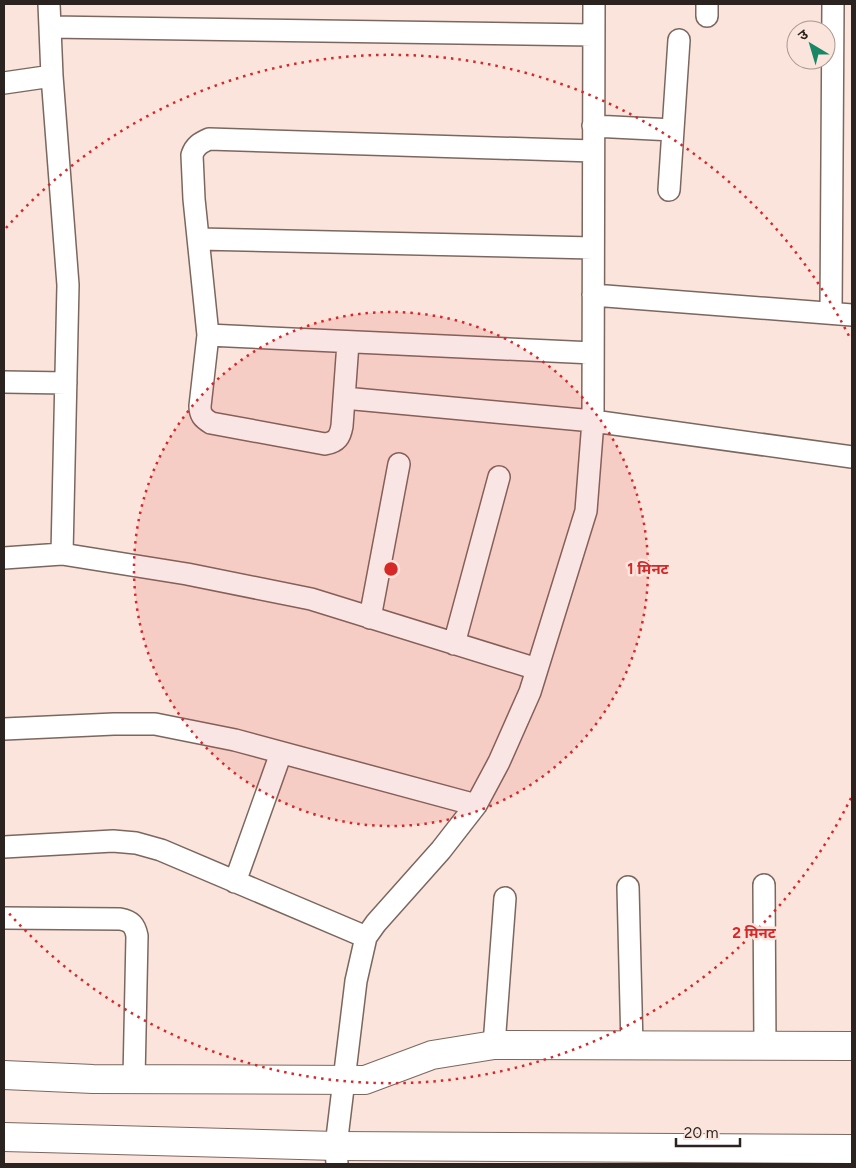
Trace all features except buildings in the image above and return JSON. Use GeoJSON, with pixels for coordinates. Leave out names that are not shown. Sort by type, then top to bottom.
{"type":"FeatureCollection","features":[{"type":"Feature","properties":{"kind":"street"},"geometry":{"type":"LineString","coordinates":[[49,4],[52,76],[68,285],[62,554]]}},
{"type":"Feature","properties":{"kind":"street"},"geometry":{"type":"LineString","coordinates":[[336,1155],[356,981],[366,937],[376,922],[441,850],[476,806],[499,762],[530,692],[586,512],[593,421],[594,4]]}},
{"type":"Feature","properties":{"kind":"street"},"geometry":{"type":"LineString","coordinates":[[831,313],[833,4]]}},
{"type":"Feature","properties":{"kind":"street"},"geometry":{"type":"LineString","coordinates":[[50,27],[594,34]]}},
{"type":"Feature","properties":{"kind":"street"},"geometry":{"type":"LineString","coordinates":[[669,190],[679,40]]}},
{"type":"Feature","properties":{"kind":"street"},"geometry":{"type":"LineString","coordinates":[[4,82],[52,76]]}},
{"type":"Feature","properties":{"kind":"street"},"geometry":{"type":"LineString","coordinates":[[593,126],[673,130]]}},
{"type":"Feature","properties":{"kind":"street"},"geometry":{"type":"LineString","coordinates":[[348,342],[342,426],[340,437],[334,442],[325,444],[211,423],[203,419],[200,413],[200,406],[208,335],[200,239],[194,199],[192,155],[194,148],[201,142],[209,139],[593,152]]}},
{"type":"Feature","properties":{"kind":"street"},"geometry":{"type":"LineString","coordinates":[[200,239],[593,248]]}},
{"type":"Feature","properties":{"kind":"street"},"geometry":{"type":"LineString","coordinates":[[594,295],[852,315]]}},
{"type":"Feature","properties":{"kind":"street"},"geometry":{"type":"LineString","coordinates":[[208,335],[593,353]]}},
{"type":"Feature","properties":{"kind":"street"},"geometry":{"type":"LineString","coordinates":[[4,382],[66,383]]}},
{"type":"Feature","properties":{"kind":"street"},"geometry":{"type":"LineString","coordinates":[[344,398],[593,421],[852,457]]}},
{"type":"Feature","properties":{"kind":"street"},"geometry":{"type":"LineString","coordinates":[[370,618],[399,464]]}},
{"type":"Feature","properties":{"kind":"street"},"geometry":{"type":"LineString","coordinates":[[454,644],[499,477]]}},
{"type":"Feature","properties":{"kind":"street"},"geometry":{"type":"LineString","coordinates":[[4,558],[62,554],[187,574],[302,597],[537,669]]}},
{"type":"Feature","properties":{"kind":"street"},"geometry":{"type":"LineString","coordinates":[[4,729],[155,724],[235,740],[476,806]]}},
{"type":"Feature","properties":{"kind":"street"},"geometry":{"type":"LineString","coordinates":[[235,882],[281,753]]}},
{"type":"Feature","properties":{"kind":"street"},"geometry":{"type":"LineString","coordinates":[[4,847],[113,842],[136,843],[161,850],[366,937]]}},
{"type":"Feature","properties":{"kind":"street"},"geometry":{"type":"LineString","coordinates":[[764,885],[765,1046]]}},
{"type":"Feature","properties":{"kind":"street"},"geometry":{"type":"LineString","coordinates":[[628,887],[632,1046]]}},
{"type":"Feature","properties":{"kind":"street"},"geometry":{"type":"LineString","coordinates":[[494,1045],[505,898]]}},
{"type":"Feature","properties":{"kind":"street"},"geometry":{"type":"LineString","coordinates":[[4,918],[120,919],[129,921],[135,926],[137,936],[134,1079]]}},
{"type":"Feature","properties":{"kind":"street"},"geometry":{"type":"LineString","coordinates":[[4,1075],[134,1079],[365,1080],[432,1055],[494,1045],[852,1046]]}},
{"type":"Feature","properties":{"kind":"street"},"geometry":{"type":"LineString","coordinates":[[4,1137],[336,1155],[852,1149]]}}]}
